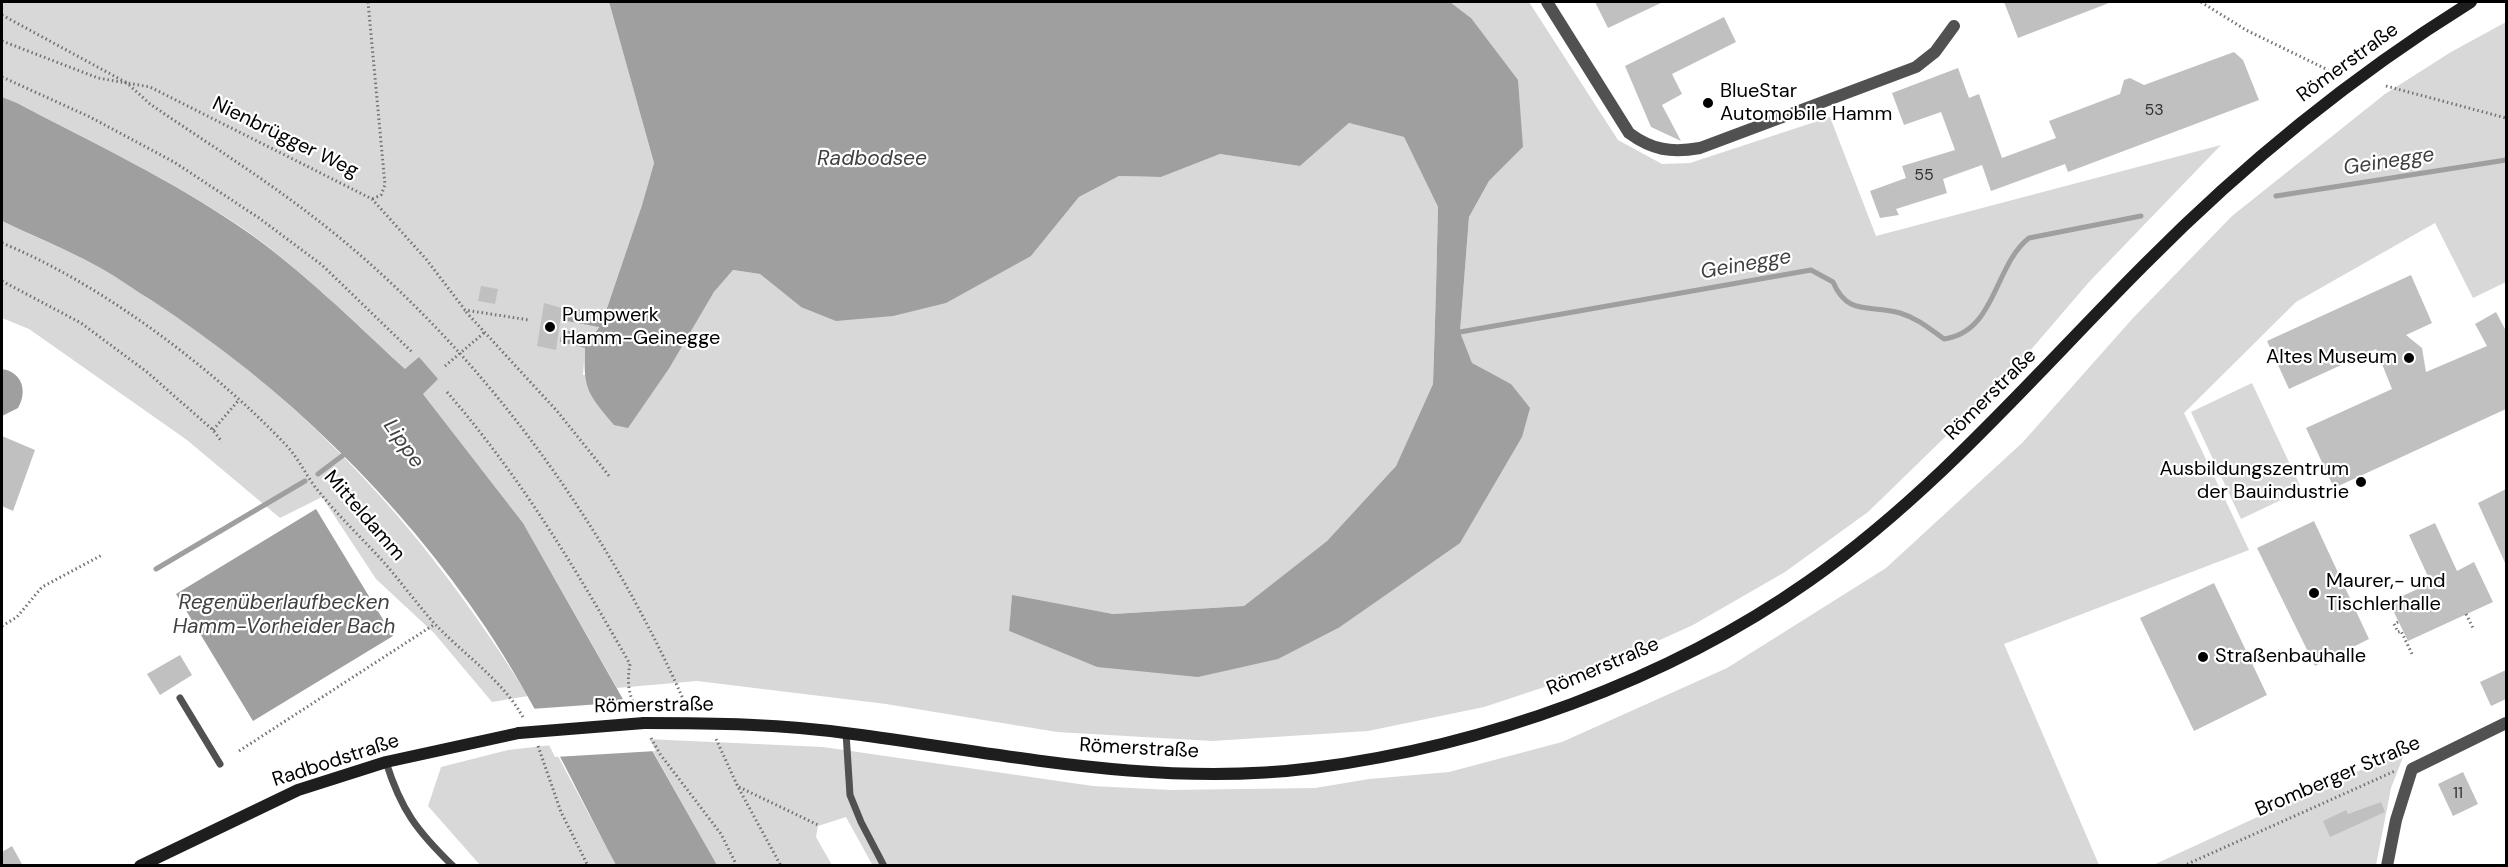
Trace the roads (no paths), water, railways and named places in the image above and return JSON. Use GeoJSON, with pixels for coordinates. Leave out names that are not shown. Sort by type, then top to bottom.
{"type":"FeatureCollection","features":[{"type":"Feature","properties":{"kind":"main road","name":"Römerstraße"},"geometry":{"type":"LineString","coordinates":[[523,729],[644,723],[709,723],[846,732],[1105,770],[1262,772],[1311,768],[1354,761],[1477,735],[1596,694],[1704,645],[1773,606],[1814,578],[1895,513],[1971,445],[2144,265],[2245,169],[2310,114],[2368,70],[2471,2]]}},
{"type":"Feature","properties":{"kind":"main road","name":"Radbodstraße"},"geometry":{"type":"LineString","coordinates":[[140,866],[298,790],[386,762],[523,729]]}},
{"type":"Feature","properties":{"kind":"street"},"geometry":{"type":"LineString","coordinates":[[1547,2],[1616,116],[1629,133],[1645,144],[1670,152],[1700,148],[1916,67],[1935,52],[1954,26]]}},
{"type":"Feature","properties":{"kind":"street","name":"Bromberger Straße"},"geometry":{"type":"LineString","coordinates":[[2387,866],[2396,820],[2412,769],[2506,723]]}},
{"type":"Feature","properties":{"kind":"lane"},"geometry":{"type":"LineString","coordinates":[[180,698],[220,764]]}},
{"type":"Feature","properties":{"kind":"lane"},"geometry":{"type":"LineString","coordinates":[[846,732],[850,795],[884,866]]}},
{"type":"Feature","properties":{"kind":"lane"},"geometry":{"type":"LineString","coordinates":[[386,762],[405,812],[417,829],[453,866]]}},
{"type":"Feature","properties":{"kind":"water","name":"Radbodsee"},"geometry":{"type":"Polygon","coordinates":[[[609,2],[1450,2],[1471,18],[1518,80],[1523,147],[1489,181],[1469,217],[1460,332],[1472,363],[1511,384],[1530,408],[1522,437],[1460,543],[1340,627],[1278,659],[1198,677],[1097,667],[1009,631],[1012,595],[1113,614],[1244,606],[1327,541],[1396,466],[1433,384],[1436,290],[1438,207],[1404,137],[1349,123],[1300,166],[1220,154],[1161,177],[1119,176],[1079,197],[1031,256],[946,303],[893,316],[836,321],[801,307],[760,274],[733,270],[714,292],[670,367],[628,428],[614,425],[589,391],[585,373],[585,348],[560,342],[562,330],[594,335],[599,327],[562,320],[565,307],[605,314],[654,163],[609,2]]]}},
{"type":"Feature","properties":{"kind":"water","name":"Lippe"},"geometry":{"type":"Polygon","coordinates":[[[2,97],[160,178],[243,229],[306,279],[405,369],[419,357],[438,379],[423,394],[523,523],[717,865],[616,865],[538,715],[504,656],[452,580],[376,490],[292,407],[199,333],[104,270],[2,221],[2,97]]]}},
{"type":"Feature","properties":{"kind":"water"},"geometry":{"type":"Polygon","coordinates":[[[2,369],[18,378],[23,395],[18,408],[2,416],[2,369]]]}},
{"type":"Feature","properties":{"kind":"water","name":"Regenüberlaufbecken Hamm-Vorheider Bach"},"geometry":{"type":"Polygon","coordinates":[[[316,509],[393,636],[253,721],[176,594],[316,509]]]}},
{"type":"Feature","properties":{"kind":"waterway","name":"Geinegge"},"geometry":{"type":"LineString","coordinates":[[2276,196],[2506,160]]}},
{"type":"Feature","properties":{"kind":"waterway","name":"Geinegge"},"geometry":{"type":"LineString","coordinates":[[1460,332],[1811,270],[1833,282],[1839,293],[1853,305],[1906,315],[1944,339],[1961,334],[1985,311],[2008,264],[2029,238],[2141,216]]}},
{"type":"Feature","properties":{"kind":"waterway"},"geometry":{"type":"LineString","coordinates":[[318,474],[346,453]]}},
{"type":"Feature","properties":{"kind":"waterway"},"geometry":{"type":"LineString","coordinates":[[156,569],[305,481]]}},
{"type":"Feature","properties":{"kind":"place","name":"BlueStar Automobile Hamm"},"geometry":{"type":"Point","coordinates":[1708,103]}},
{"type":"Feature","properties":{"kind":"place","name":"Pumpwerk Hamm-Geinegge"},"geometry":{"type":"Point","coordinates":[550,327]}},
{"type":"Feature","properties":{"kind":"place","name":"Altes Museum"},"geometry":{"type":"Point","coordinates":[2409,358]}},
{"type":"Feature","properties":{"kind":"place","name":"Ausbildungszentrum der Bauindustrie"},"geometry":{"type":"Point","coordinates":[2361,482]}},
{"type":"Feature","properties":{"kind":"place","name":"Maurer,- und Tischlerhalle"},"geometry":{"type":"Point","coordinates":[2314,593]}},
{"type":"Feature","properties":{"kind":"place","name":"Straßenbauhalle"},"geometry":{"type":"Point","coordinates":[2203,657]}}]}
